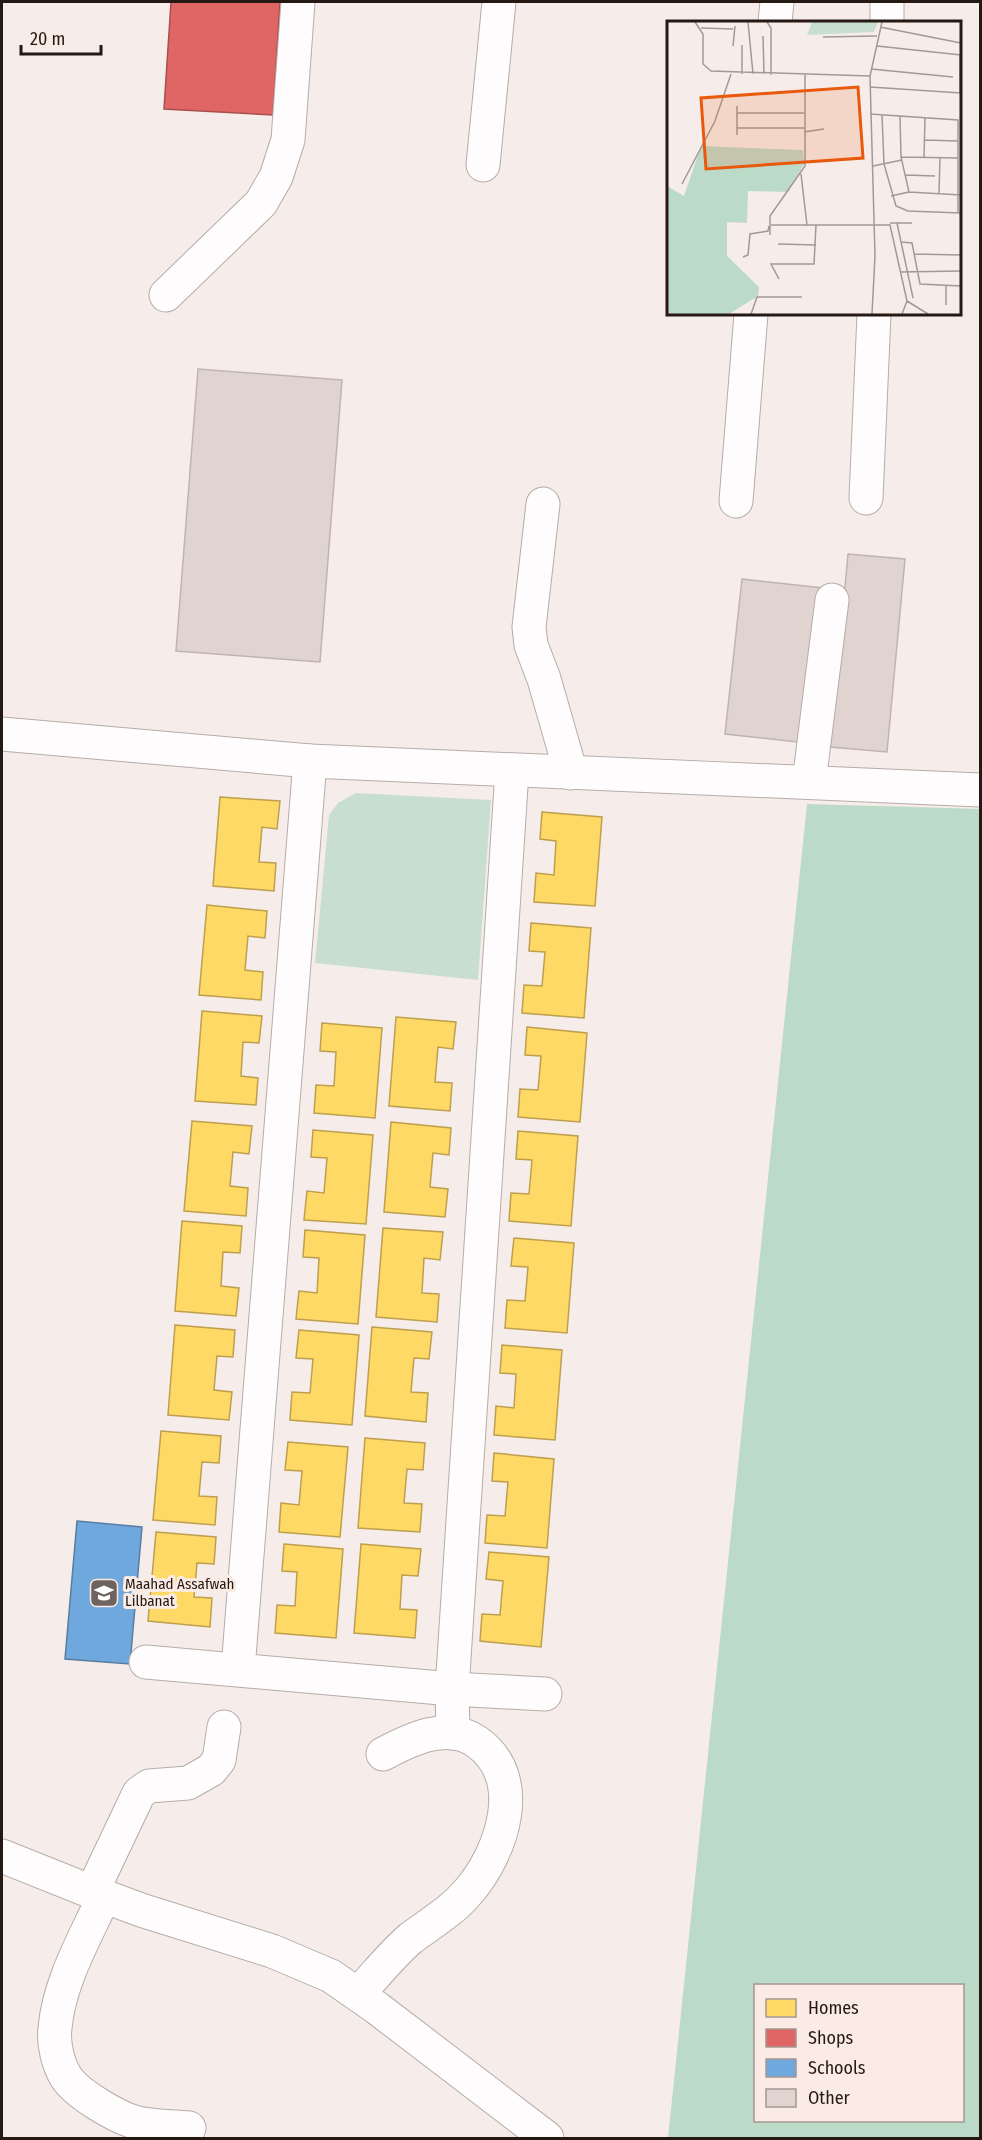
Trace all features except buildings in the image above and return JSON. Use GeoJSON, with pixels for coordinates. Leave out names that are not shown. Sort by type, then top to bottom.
{"type":"FeatureCollection","features":[{"type":"Feature","properties":{"kind":"street"},"geometry":{"type":"LineString","coordinates":[[166,295],[261,203],[276,177],[288,140],[298,2]]}},
{"type":"Feature","properties":{"kind":"street"},"geometry":{"type":"LineString","coordinates":[[483,165],[499,2]]}},
{"type":"Feature","properties":{"kind":"street"},"geometry":{"type":"LineString","coordinates":[[775,21],[777,2]]}},
{"type":"Feature","properties":{"kind":"street"},"geometry":{"type":"LineString","coordinates":[[886,21],[887,2]]}},
{"type":"Feature","properties":{"kind":"street"},"geometry":{"type":"LineString","coordinates":[[736,501],[751,315]]}},
{"type":"Feature","properties":{"kind":"street"},"geometry":{"type":"LineString","coordinates":[[866,498],[874,315]]}},
{"type":"Feature","properties":{"kind":"street"},"geometry":{"type":"LineString","coordinates":[[543,504],[530,627],[531,645],[544,679],[571,773]]}},
{"type":"Feature","properties":{"kind":"street"},"geometry":{"type":"LineString","coordinates":[[809,782],[832,600]]}},
{"type":"Feature","properties":{"kind":"street"},"geometry":{"type":"LineString","coordinates":[[2,734],[310,761],[981,790]]}},
{"type":"Feature","properties":{"kind":"street"},"geometry":{"type":"LineString","coordinates":[[238,1669],[310,761]]}},
{"type":"Feature","properties":{"kind":"street"},"geometry":{"type":"LineString","coordinates":[[453,1733],[452,1689],[512,771]]}},
{"type":"Feature","properties":{"kind":"street"},"geometry":{"type":"LineString","coordinates":[[146,1662],[452,1689],[544,1694]]}},
{"type":"Feature","properties":{"kind":"street"},"geometry":{"type":"LineString","coordinates":[[189,2128],[135,2122],[111,2111],[80,2092],[67,2078],[58,2056],[55,2030],[69,1972],[98,1894],[140,1793],[149,1786],[188,1783],[211,1770],[219,1760],[224,1727]]}},
{"type":"Feature","properties":{"kind":"street"},"geometry":{"type":"LineString","coordinates":[[358,1995],[410,1940],[448,1912],[470,1891],[496,1847],[504,1820],[506,1796],[502,1775],[489,1751],[470,1737],[453,1733],[429,1734],[409,1740],[383,1754]]}},
{"type":"Feature","properties":{"kind":"street"},"geometry":{"type":"LineString","coordinates":[[2,1856],[98,1894],[272,1951],[331,1976],[547,2139]]}},
{"type":"Feature","properties":{"kind":"green space"},"geometry":{"type":"Polygon","coordinates":[[[356,793],[491,800],[478,980],[315,963],[329,815],[338,803],[356,793]]]}},
{"type":"Feature","properties":{"kind":"green space"},"geometry":{"type":"Polygon","coordinates":[[[807,804],[980,809],[980,2138],[668,2138],[807,804]]]}},
{"type":"Feature","properties":{"kind":"place","name":"Maahad Assafwah Lilbanat"},"geometry":{"type":"Point","coordinates":[104,1593]}}]}
